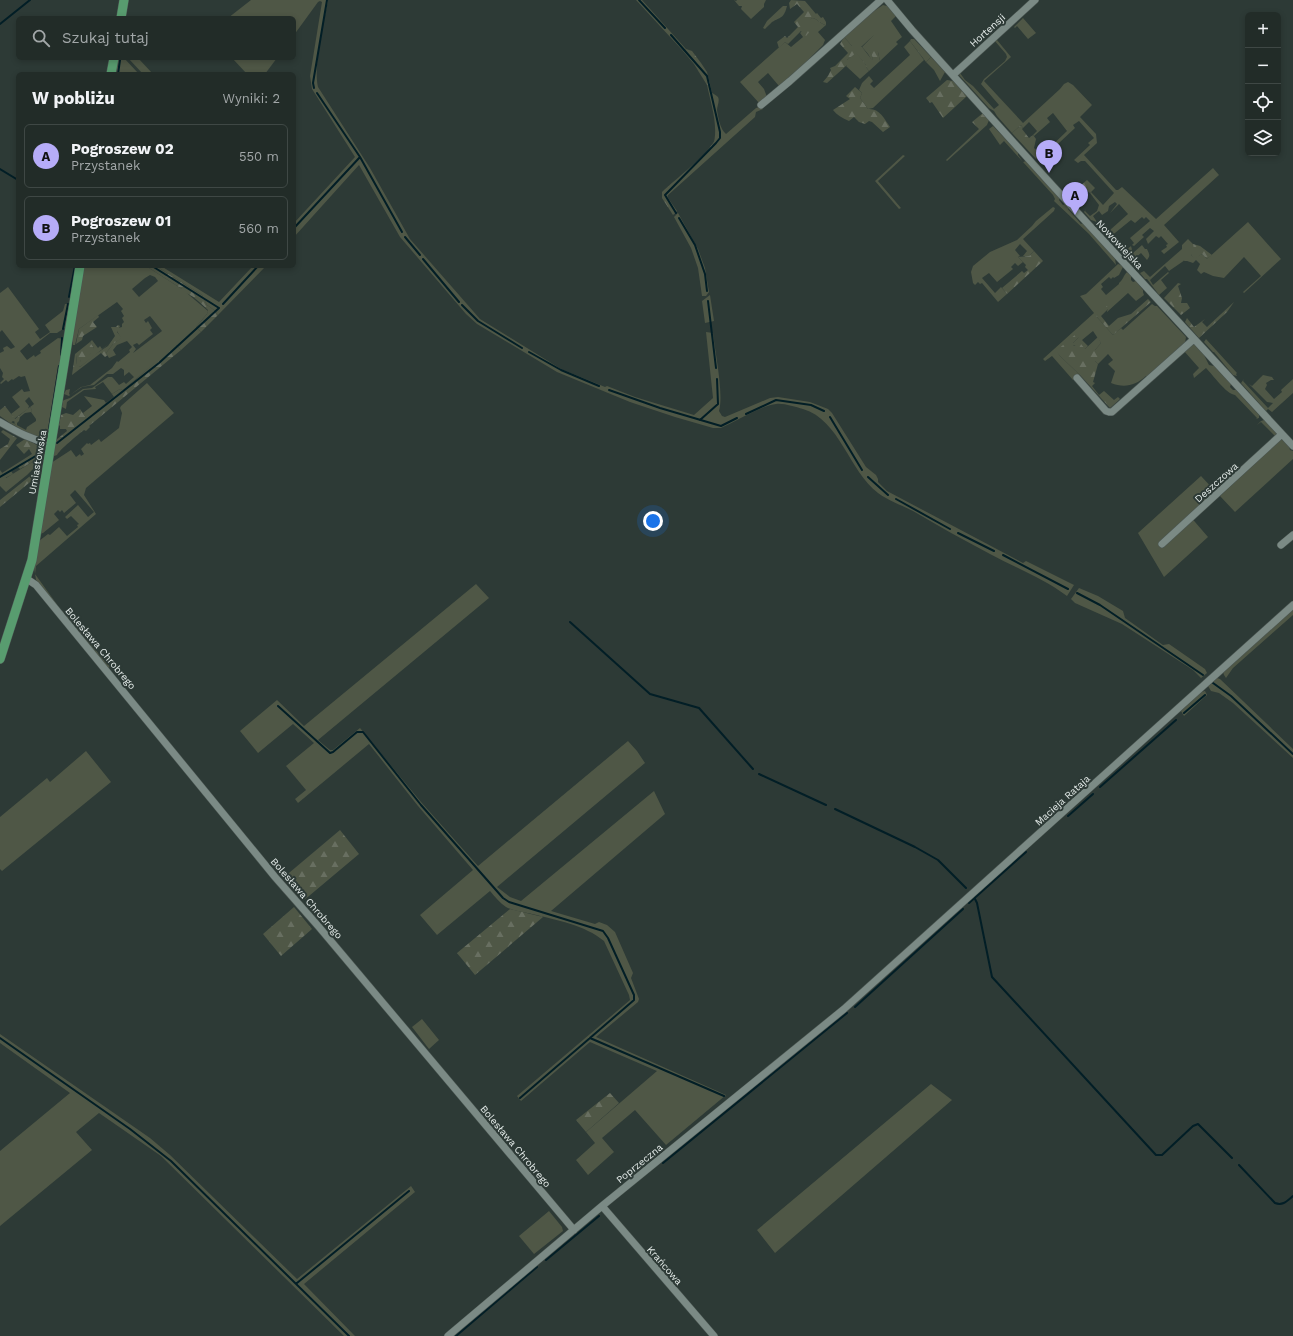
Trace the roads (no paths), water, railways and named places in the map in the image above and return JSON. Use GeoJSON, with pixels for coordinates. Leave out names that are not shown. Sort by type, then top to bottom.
{"type":"FeatureCollection","features":[{"type":"Feature","properties":{"kind":"main road"},"geometry":{"type":"LineString","coordinates":[[121,16],[124,0]]}},
{"type":"Feature","properties":{"kind":"main road"},"geometry":{"type":"LineString","coordinates":[[111,72],[114,60]]}},
{"type":"Feature","properties":{"kind":"main road","name":"Umiastowska"},"geometry":{"type":"LineString","coordinates":[[0,659],[32,560],[80,268]]}},
{"type":"Feature","properties":{"kind":"street"},"geometry":{"type":"LineString","coordinates":[[761,105],[881,0]]}},
{"type":"Feature","properties":{"kind":"street","name":"Nowowiejska"},"geometry":{"type":"LineString","coordinates":[[887,0],[953,76],[1293,446]]}},
{"type":"Feature","properties":{"kind":"street","name":"Hortensji"},"geometry":{"type":"LineString","coordinates":[[953,76],[1035,0]]}},
{"type":"Feature","properties":{"kind":"street"},"geometry":{"type":"LineString","coordinates":[[1077,378],[1106,411],[1112,412],[1194,339]]}},
{"type":"Feature","properties":{"kind":"street"},"geometry":{"type":"LineString","coordinates":[[0,422],[27,438],[38,442],[51,444]]}},
{"type":"Feature","properties":{"kind":"street","name":"Deszczowa"},"geometry":{"type":"LineString","coordinates":[[1162,544],[1282,434]]}},
{"type":"Feature","properties":{"kind":"street"},"geometry":{"type":"LineString","coordinates":[[1281,545],[1293,535]]}},
{"type":"Feature","properties":{"kind":"street","name":"Bolesława Chrobrego"},"geometry":{"type":"LineString","coordinates":[[27,579],[36,585],[275,876],[574,1230]]}},
{"type":"Feature","properties":{"kind":"street","name":"Macieja Rataja"},"geometry":{"type":"LineString","coordinates":[[844,1008],[1293,605]]}},
{"type":"Feature","properties":{"kind":"street","name":"Poprzeczna"},"geometry":{"type":"LineString","coordinates":[[448,1336],[602,1206],[844,1008]]}},
{"type":"Feature","properties":{"kind":"street","name":"Krańcowa"},"geometry":{"type":"LineString","coordinates":[[602,1206],[714,1336]]}},
{"type":"Feature","properties":{"kind":"waterway"},"geometry":{"type":"LineString","coordinates":[[0,24],[30,0]]}},
{"type":"Feature","properties":{"kind":"waterway"},"geometry":{"type":"LineString","coordinates":[[314,88],[313,83],[327,0]]}},
{"type":"Feature","properties":{"kind":"waterway"},"geometry":{"type":"LineString","coordinates":[[639,0],[665,28]]}},
{"type":"Feature","properties":{"kind":"waterway"},"geometry":{"type":"LineString","coordinates":[[671,35],[707,76],[720,132],[720,138],[716,143],[665,195],[676,213]]}},
{"type":"Feature","properties":{"kind":"waterway"},"geometry":{"type":"LineString","coordinates":[[118,72],[120,60]]}},
{"type":"Feature","properties":{"kind":"waterway"},"geometry":{"type":"LineString","coordinates":[[317,93],[360,157],[402,232]]}},
{"type":"Feature","properties":{"kind":"waterway"},"geometry":{"type":"LineString","coordinates":[[296,226],[360,157]]}},
{"type":"Feature","properties":{"kind":"waterway"},"geometry":{"type":"LineString","coordinates":[[0,169],[16,179]]}},
{"type":"Feature","properties":{"kind":"waterway"},"geometry":{"type":"LineString","coordinates":[[679,218],[695,245],[705,274],[707,291]]}},
{"type":"Feature","properties":{"kind":"waterway"},"geometry":{"type":"LineString","coordinates":[[405,237],[420,255]]}},
{"type":"Feature","properties":{"kind":"waterway"},"geometry":{"type":"LineString","coordinates":[[423,259],[459,302]]}},
{"type":"Feature","properties":{"kind":"waterway"},"geometry":{"type":"LineString","coordinates":[[69,297],[75,268]]}},
{"type":"Feature","properties":{"kind":"waterway"},"geometry":{"type":"LineString","coordinates":[[155,268],[219,308]]}},
{"type":"Feature","properties":{"kind":"waterway"},"geometry":{"type":"LineString","coordinates":[[223,304],[256,268]]}},
{"type":"Feature","properties":{"kind":"waterway"},"geometry":{"type":"LineString","coordinates":[[708,301],[716,368]]}},
{"type":"Feature","properties":{"kind":"waterway"},"geometry":{"type":"LineString","coordinates":[[63,329],[68,304]]}},
{"type":"Feature","properties":{"kind":"waterway"},"geometry":{"type":"LineString","coordinates":[[462,305],[478,321],[522,348]]}},
{"type":"Feature","properties":{"kind":"waterway"},"geometry":{"type":"LineString","coordinates":[[57,443],[159,363],[219,308]]}},
{"type":"Feature","properties":{"kind":"waterway"},"geometry":{"type":"LineString","coordinates":[[61,355],[62,338]]}},
{"type":"Feature","properties":{"kind":"waterway"},"geometry":{"type":"LineString","coordinates":[[529,352],[561,370],[599,386]]}},
{"type":"Feature","properties":{"kind":"waterway"},"geometry":{"type":"LineString","coordinates":[[49,429],[59,366]]}},
{"type":"Feature","properties":{"kind":"waterway"},"geometry":{"type":"LineString","coordinates":[[700,420],[718,404],[717,379]]}},
{"type":"Feature","properties":{"kind":"waterway"},"geometry":{"type":"LineString","coordinates":[[609,390],[660,408],[721,426],[737,418]]}},
{"type":"Feature","properties":{"kind":"waterway"},"geometry":{"type":"LineString","coordinates":[[746,414],[776,400],[811,405],[824,411]]}},
{"type":"Feature","properties":{"kind":"waterway"},"geometry":{"type":"LineString","coordinates":[[830,417],[862,470]]}},
{"type":"Feature","properties":{"kind":"waterway"},"geometry":{"type":"LineString","coordinates":[[0,477],[46,450]]}},
{"type":"Feature","properties":{"kind":"waterway"},"geometry":{"type":"LineString","coordinates":[[868,477],[888,495]]}},
{"type":"Feature","properties":{"kind":"waterway"},"geometry":{"type":"LineString","coordinates":[[896,499],[950,529]]}},
{"type":"Feature","properties":{"kind":"waterway"},"geometry":{"type":"LineString","coordinates":[[958,533],[994,551]]}},
{"type":"Feature","properties":{"kind":"waterway"},"geometry":{"type":"LineString","coordinates":[[1003,555],[1068,589]]}},
{"type":"Feature","properties":{"kind":"waterway"},"geometry":{"type":"LineString","coordinates":[[1077,593],[1100,605],[1203,675]]}},
{"type":"Feature","properties":{"kind":"waterway"},"geometry":{"type":"LineString","coordinates":[[570,622],[650,694],[699,708],[753,769]]}},
{"type":"Feature","properties":{"kind":"waterway"},"geometry":{"type":"LineString","coordinates":[[1213,683],[1231,696],[1293,754]]}},
{"type":"Feature","properties":{"kind":"waterway"},"geometry":{"type":"LineString","coordinates":[[1184,713],[1205,695]]}},
{"type":"Feature","properties":{"kind":"waterway"},"geometry":{"type":"LineString","coordinates":[[278,706],[330,753],[357,732],[363,732],[421,805],[503,898],[509,902],[603,931],[608,938],[634,995],[634,1000],[590,1038],[724,1096]]}},
{"type":"Feature","properties":{"kind":"waterway"},"geometry":{"type":"LineString","coordinates":[[1100,787],[1176,720]]}},
{"type":"Feature","properties":{"kind":"waterway"},"geometry":{"type":"LineString","coordinates":[[759,774],[826,805]]}},
{"type":"Feature","properties":{"kind":"waterway"},"geometry":{"type":"LineString","coordinates":[[1068,816],[1093,794]]}},
{"type":"Feature","properties":{"kind":"waterway"},"geometry":{"type":"LineString","coordinates":[[835,809],[915,847],[938,860],[966,888]]}},
{"type":"Feature","properties":{"kind":"waterway"},"geometry":{"type":"LineString","coordinates":[[969,903],[1026,852]]}},
{"type":"Feature","properties":{"kind":"waterway"},"geometry":{"type":"LineString","coordinates":[[975,899],[992,977],[1156,1155],[1162,1155],[1193,1126],[1198,1124],[1232,1158]]}},
{"type":"Feature","properties":{"kind":"waterway"},"geometry":{"type":"LineString","coordinates":[[855,1007],[963,909]]}},
{"type":"Feature","properties":{"kind":"waterway"},"geometry":{"type":"LineString","coordinates":[[663,1163],[847,1013]]}},
{"type":"Feature","properties":{"kind":"waterway"},"geometry":{"type":"LineString","coordinates":[[0,1038],[130,1129],[171,1161],[349,1336]]}},
{"type":"Feature","properties":{"kind":"waterway"},"geometry":{"type":"LineString","coordinates":[[520,1098],[590,1038]]}},
{"type":"Feature","properties":{"kind":"waterway"},"geometry":{"type":"LineString","coordinates":[[1239,1165],[1275,1203],[1283,1203],[1293,1196]]}},
{"type":"Feature","properties":{"kind":"waterway"},"geometry":{"type":"LineString","coordinates":[[297,1283],[409,1191]]}},
{"type":"Feature","properties":{"kind":"waterway"},"geometry":{"type":"LineString","coordinates":[[546,1260],[599,1216]]}},
{"type":"Feature","properties":{"kind":"waterway"},"geometry":{"type":"LineString","coordinates":[[456,1336],[537,1267]]}},
{"type":"Feature","properties":{"kind":"place","name":"Pogroszew 01"},"geometry":{"type":"Point","coordinates":[1049,173]}},
{"type":"Feature","properties":{"kind":"place","name":"Pogroszew 02"},"geometry":{"type":"Point","coordinates":[1075,215]}}]}
